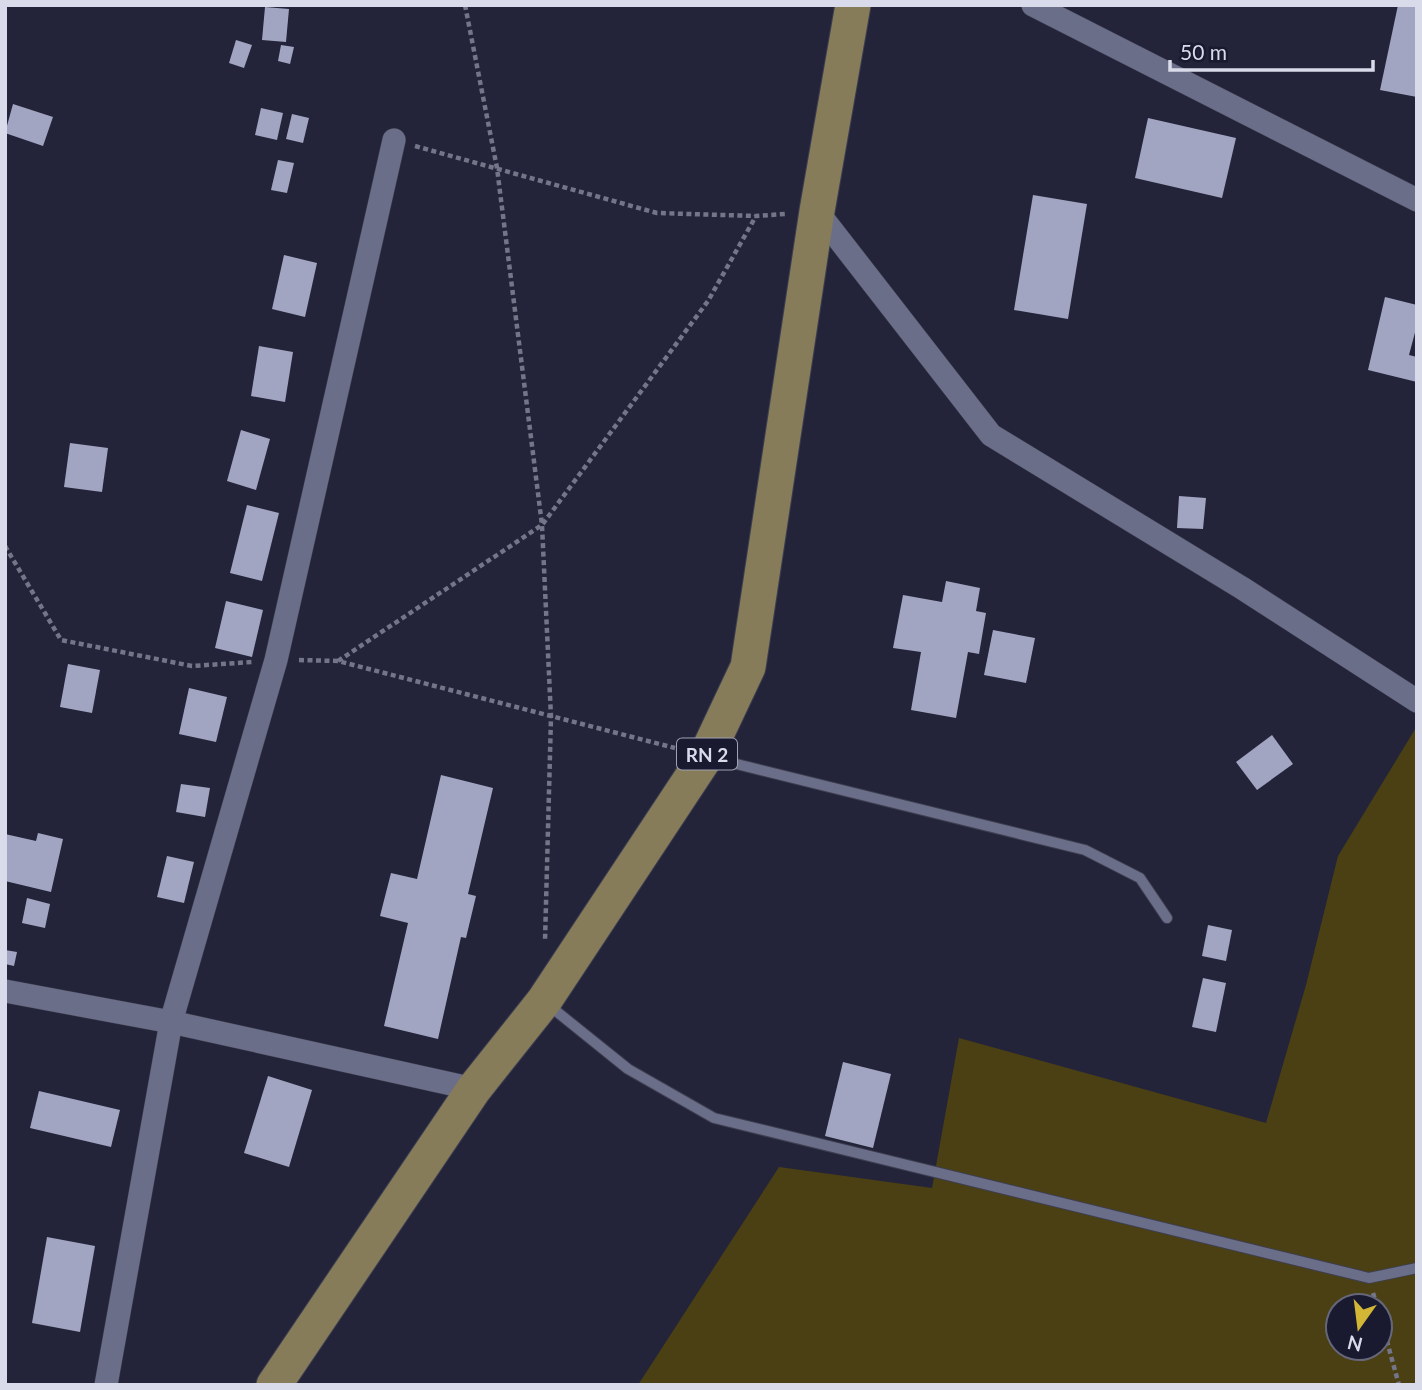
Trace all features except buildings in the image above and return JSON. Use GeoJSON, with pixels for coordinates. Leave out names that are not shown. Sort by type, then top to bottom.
{"type":"FeatureCollection","features":[{"type":"Feature","properties":{"kind":"main road","name":"RN 2"},"geometry":{"type":"LineString","coordinates":[[274,1385],[474,1089],[544,1001],[706,756],[748,667],[817,211],[853,5]]}},
{"type":"Feature","properties":{"kind":"street"},"geometry":{"type":"LineString","coordinates":[[1033,5],[1417,200]]}},
{"type":"Feature","properties":{"kind":"street"},"geometry":{"type":"LineString","coordinates":[[106,1385],[171,1022],[276,660],[394,140]]}},
{"type":"Feature","properties":{"kind":"street"},"geometry":{"type":"LineString","coordinates":[[817,211],[991,435],[1242,588],[1417,701]]}},
{"type":"Feature","properties":{"kind":"street"},"geometry":{"type":"LineString","coordinates":[[5,991],[171,1022],[474,1089]]}},
{"type":"Feature","properties":{"kind":"lane"},"geometry":{"type":"LineString","coordinates":[[706,756],[1085,850],[1140,878],[1167,918]]}},
{"type":"Feature","properties":{"kind":"lane"},"geometry":{"type":"LineString","coordinates":[[544,1001],[628,1069],[714,1118],[1370,1278],[1417,1268]]}},
{"type":"Feature","properties":{"kind":"path"},"geometry":{"type":"LineString","coordinates":[[465,5],[497,168],[542,525],[551,717],[545,947]]}},
{"type":"Feature","properties":{"kind":"path"},"geometry":{"type":"LineString","coordinates":[[394,140],[657,213],[755,216],[817,211]]}},
{"type":"Feature","properties":{"kind":"path"},"geometry":{"type":"LineString","coordinates":[[338,662],[542,525],[708,301],[755,216]]}},
{"type":"Feature","properties":{"kind":"path"},"geometry":{"type":"LineString","coordinates":[[5,546],[61,640],[192,666],[276,660],[338,662],[706,756]]}},
{"type":"Feature","properties":{"kind":"path"},"geometry":{"type":"LineString","coordinates":[[1393,1362],[1399,1385]]}},
{"type":"Feature","properties":{"kind":"shaded area"},"geometry":{"type":"Polygon","coordinates":[[[1417,726],[1417,1385],[638,1385],[779,1167],[932,1188],[959,1038],[1266,1123],[1306,985],[1338,856],[1417,726]]]}}]}
